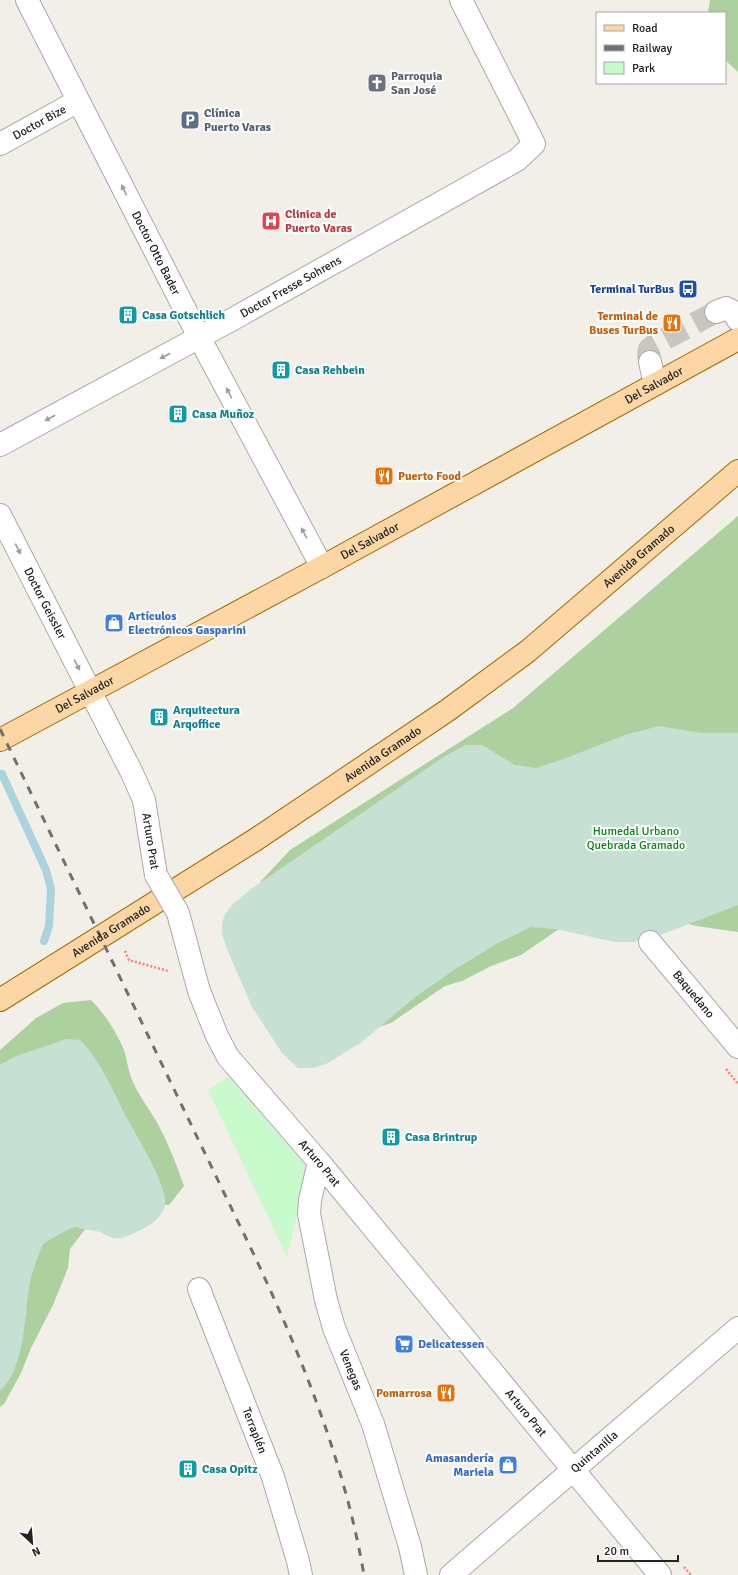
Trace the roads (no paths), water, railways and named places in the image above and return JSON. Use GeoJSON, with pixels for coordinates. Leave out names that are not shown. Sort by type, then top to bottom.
{"type":"FeatureCollection","features":[{"type":"Feature","properties":{"kind":"main road","name":"Del Salvador"},"geometry":{"type":"LineString","coordinates":[[0,740],[322,567],[738,339]]}},
{"type":"Feature","properties":{"kind":"main road","name":"Avenida Gramado"},"geometry":{"type":"LineString","coordinates":[[0,1000],[255,840],[448,710],[528,651],[738,471]]}},
{"type":"Feature","properties":{"kind":"street","name":"Doctor Otto Bader"},"geometry":{"type":"LineString","coordinates":[[27,0],[199,337],[322,567]]}},
{"type":"Feature","properties":{"kind":"street","name":"Doctor Fresse Sohrens"},"geometry":{"type":"LineString","coordinates":[[0,445],[199,337],[517,160],[534,144],[460,0]]}},
{"type":"Feature","properties":{"kind":"street","name":"Doctor Bize"},"geometry":{"type":"LineString","coordinates":[[0,144],[78,101]]}},
{"type":"Feature","properties":{"kind":"street"},"geometry":{"type":"LineString","coordinates":[[716,312],[726,308],[732,311],[738,320]]}},
{"type":"Feature","properties":{"kind":"street"},"geometry":{"type":"LineString","coordinates":[[650,362],[655,384]]}},
{"type":"Feature","properties":{"kind":"street","name":"Doctor Geissler"},"geometry":{"type":"LineString","coordinates":[[0,514],[91,692]]}},
{"type":"Feature","properties":{"kind":"street","name":"Arturo Prat"},"geometry":{"type":"LineString","coordinates":[[91,692],[132,772],[144,800],[156,875],[178,913],[198,991],[217,1036],[228,1057],[319,1162],[660,1575]]}},
{"type":"Feature","properties":{"kind":"street","name":"Baquedano"},"geometry":{"type":"LineString","coordinates":[[650,942],[738,1047]]}},
{"type":"Feature","properties":{"kind":"street","name":"Venegas"},"geometry":{"type":"LineString","coordinates":[[319,1162],[310,1200],[309,1214],[326,1300],[334,1328],[372,1424],[410,1547],[416,1575]]}},
{"type":"Feature","properties":{"kind":"street","name":"Terraplén"},"geometry":{"type":"LineString","coordinates":[[199,1289],[273,1477],[301,1575]]}},
{"type":"Feature","properties":{"kind":"street","name":"Quintanilla"},"geometry":{"type":"LineString","coordinates":[[450,1575],[738,1328]]}},
{"type":"Feature","properties":{"kind":"waterway"},"geometry":{"type":"LineString","coordinates":[[2,774],[46,870],[51,889],[49,926],[44,941]]}},
{"type":"Feature","properties":{"kind":"tunnel"},"geometry":{"type":"LineString","coordinates":[[650,362],[648,355],[649,349],[654,345],[716,312]]}},
{"type":"Feature","properties":{"kind":"railway"},"geometry":{"type":"LineString","coordinates":[[0,729],[256,1259],[290,1335],[306,1374],[334,1453],[346,1493],[364,1575]]}},
{"type":"Feature","properties":{"kind":"place","name":"Parroquia San José"},"geometry":{"type":"Point","coordinates":[377,83]}},
{"type":"Feature","properties":{"kind":"place","name":"Clínica Puerto Varas"},"geometry":{"type":"Point","coordinates":[190,120]}},
{"type":"Feature","properties":{"kind":"place","name":"Clinica de Puerto Varas"},"geometry":{"type":"Point","coordinates":[271,221]}},
{"type":"Feature","properties":{"kind":"place","name":"Terminal TurBus"},"geometry":{"type":"Point","coordinates":[688,289]}},
{"type":"Feature","properties":{"kind":"place","name":"Casa Gotschlich"},"geometry":{"type":"Point","coordinates":[128,315]}},
{"type":"Feature","properties":{"kind":"place","name":"Terminal de Buses TurBus"},"geometry":{"type":"Point","coordinates":[672,323]}},
{"type":"Feature","properties":{"kind":"place","name":"Casa Rehbein"},"geometry":{"type":"Point","coordinates":[281,370]}},
{"type":"Feature","properties":{"kind":"place","name":"Casa Muñoz"},"geometry":{"type":"Point","coordinates":[178,414]}},
{"type":"Feature","properties":{"kind":"place","name":"Puerto Food"},"geometry":{"type":"Point","coordinates":[384,476]}},
{"type":"Feature","properties":{"kind":"place","name":"Artículos Electrónicos Gasparini"},"geometry":{"type":"Point","coordinates":[114,623]}},
{"type":"Feature","properties":{"kind":"place","name":"Arquitectura Arqoffice"},"geometry":{"type":"Point","coordinates":[159,717]}},
{"type":"Feature","properties":{"kind":"place","name":"Casa Brintrup"},"geometry":{"type":"Point","coordinates":[391,1137]}},
{"type":"Feature","properties":{"kind":"place","name":"Delicatessen"},"geometry":{"type":"Point","coordinates":[404,1344]}},
{"type":"Feature","properties":{"kind":"place","name":"Pomarrosa"},"geometry":{"type":"Point","coordinates":[446,1393]}},
{"type":"Feature","properties":{"kind":"place","name":"Amasandería Mariela"},"geometry":{"type":"Point","coordinates":[508,1465]}},
{"type":"Feature","properties":{"kind":"place","name":"Casa Opitz"},"geometry":{"type":"Point","coordinates":[188,1469]}},
{"type":"Feature","properties":{"kind":"park label","name":"Humedal Urbano Quebrada Gramado"},"geometry":{"type":"Point","coordinates":[636,838]}}]}
